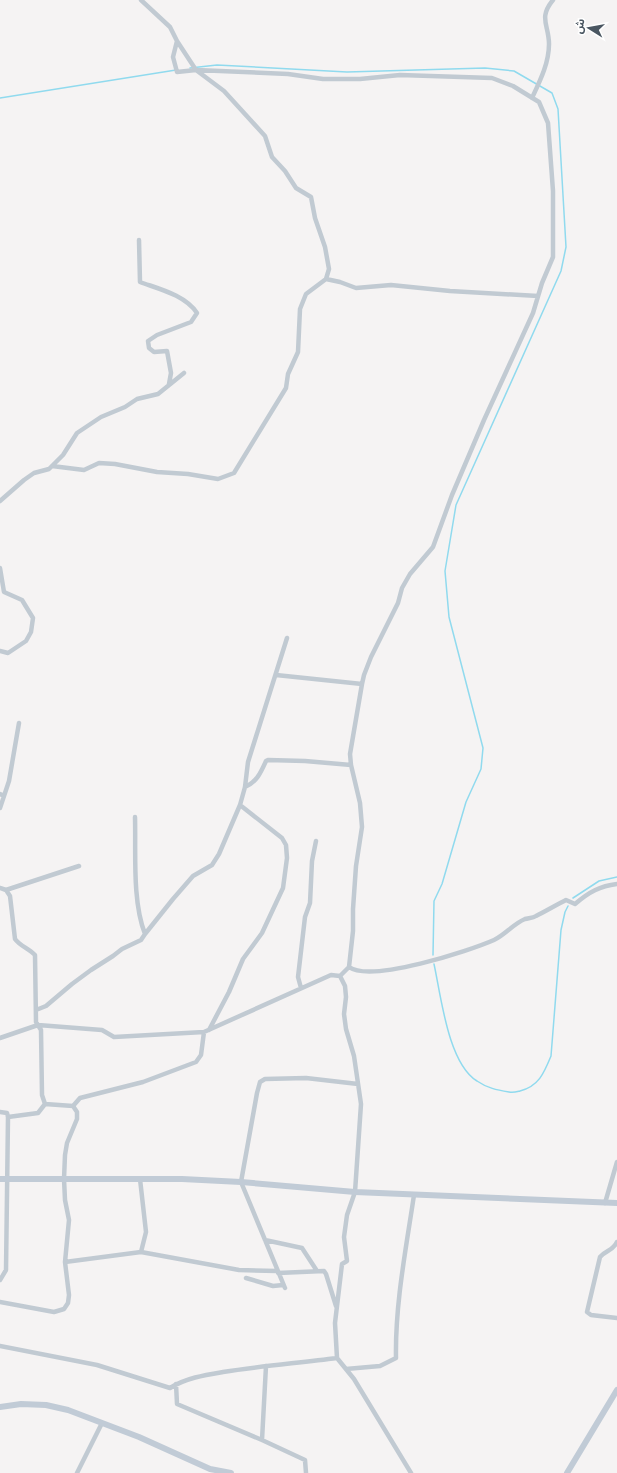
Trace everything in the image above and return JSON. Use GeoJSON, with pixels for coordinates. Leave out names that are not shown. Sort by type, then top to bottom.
{"type":"FeatureCollection","features":[{"type":"Feature","properties":{"kind":"street"},"geometry":{"type":"LineString","coordinates":[[52,466],[84,470],[99,463],[104,463],[157,472],[188,474],[218,479],[234,473],[286,388],[288,374],[298,352],[300,309],[306,294],[326,279],[329,269],[325,247],[315,218],[311,197],[296,188],[285,171],[272,157],[265,136],[224,91],[196,70],[170,28],[141,0]]}},
{"type":"Feature","properties":{"kind":"street"},"geometry":{"type":"LineString","coordinates":[[532,98],[543,73],[549,45],[544,17],[548,6],[553,0]]}},
{"type":"Feature","properties":{"kind":"street"},"geometry":{"type":"LineString","coordinates":[[177,41],[173,57],[177,72],[196,70],[288,74],[323,79],[360,79],[400,75],[492,78],[513,86],[539,102],[548,124],[553,191],[553,257],[533,313],[484,420],[452,495],[433,547],[410,574],[402,588],[398,604],[371,657],[364,675],[350,754],[351,765],[360,803],[362,827],[356,866],[353,909],[354,931],[349,967],[340,976]]}},
{"type":"Feature","properties":{"kind":"street"},"geometry":{"type":"LineString","coordinates":[[139,240],[140,282],[177,296],[192,306],[196,313],[191,322],[157,335],[148,341],[149,348],[154,352],[167,351],[171,373],[169,384]]}},
{"type":"Feature","properties":{"kind":"street"},"geometry":{"type":"LineString","coordinates":[[326,279],[356,288],[391,285],[450,291],[538,296]]}},
{"type":"Feature","properties":{"kind":"street"},"geometry":{"type":"LineString","coordinates":[[0,501],[34,472],[49,469],[62,455],[77,433],[101,417],[125,407],[137,399],[158,394],[184,373]]}},
{"type":"Feature","properties":{"kind":"street"},"geometry":{"type":"LineString","coordinates":[[0,568],[4,592],[22,600],[33,618],[31,632],[26,641],[8,653],[0,651]]}},
{"type":"Feature","properties":{"kind":"street"},"geometry":{"type":"LineString","coordinates":[[36,1010],[46,1006],[72,984],[122,949],[141,940],[172,899],[193,876],[212,865],[219,854],[240,805],[245,786],[248,762],[287,638]]}},
{"type":"Feature","properties":{"kind":"street"},"geometry":{"type":"LineString","coordinates":[[276,675],[362,684]]}},
{"type":"Feature","properties":{"kind":"street"},"geometry":{"type":"LineString","coordinates":[[0,808],[2,795],[9,781],[19,724]]}},
{"type":"Feature","properties":{"kind":"street"},"geometry":{"type":"LineString","coordinates":[[245,786],[251,784],[259,777],[266,761],[268,760],[305,761],[351,765]]}},
{"type":"Feature","properties":{"kind":"street"},"geometry":{"type":"LineString","coordinates":[[73,1106],[80,1098],[143,1082],[196,1062],[201,1055],[206,1031],[229,992],[242,959],[262,933],[283,888],[286,872],[286,845],[282,838],[240,805]]}},
{"type":"Feature","properties":{"kind":"street"},"geometry":{"type":"LineString","coordinates":[[135,816],[137,886],[140,921],[145,934]]}},
{"type":"Feature","properties":{"kind":"street"},"geometry":{"type":"LineString","coordinates":[[302,988],[298,977],[305,917],[310,903],[312,861],[316,841]]}},
{"type":"Feature","properties":{"kind":"street"},"geometry":{"type":"LineString","coordinates":[[0,888],[6,890],[79,866]]}},
{"type":"Feature","properties":{"kind":"street"},"geometry":{"type":"LineString","coordinates":[[349,967],[354,970],[371,972],[423,963],[443,957],[495,939],[524,919],[536,917],[566,900],[576,904],[585,895],[604,885],[617,884]]}},
{"type":"Feature","properties":{"kind":"street"},"geometry":{"type":"LineString","coordinates":[[6,890],[10,896],[15,939],[18,943],[29,948],[34,955],[36,1022],[41,1030],[42,1095],[45,1104]]}},
{"type":"Feature","properties":{"kind":"street"},"geometry":{"type":"LineString","coordinates":[[0,1038],[38,1025],[102,1030],[114,1037],[206,1031],[225,1024],[331,975],[340,976]]}},
{"type":"Feature","properties":{"kind":"street"},"geometry":{"type":"LineString","coordinates":[[340,976],[345,986],[346,997],[344,1014],[346,1029],[354,1056],[361,1104],[361,1120],[355,1192],[347,1215],[344,1237],[346,1261],[342,1264],[336,1309],[335,1323],[337,1358],[354,1379],[410,1473]]}},
{"type":"Feature","properties":{"kind":"street"},"geometry":{"type":"LineString","coordinates":[[246,1278],[273,1286],[284,1287],[241,1182],[256,1093],[260,1082],[265,1079],[306,1078],[358,1084]]}},
{"type":"Feature","properties":{"kind":"street"},"geometry":{"type":"LineString","coordinates":[[45,1104],[73,1106]]}},
{"type":"Feature","properties":{"kind":"street"},"geometry":{"type":"LineString","coordinates":[[8,1117],[38,1113],[45,1104]]}},
{"type":"Feature","properties":{"kind":"street"},"geometry":{"type":"LineString","coordinates":[[0,1302],[54,1312],[64,1309],[68,1303],[69,1295],[65,1262],[69,1220],[65,1200],[64,1179],[67,1143],[77,1119],[77,1112],[73,1106]]}},
{"type":"Feature","properties":{"kind":"street"},"geometry":{"type":"LineString","coordinates":[[0,1112],[7,1113],[8,1117],[6,1270],[0,1280]]}},
{"type":"Feature","properties":{"kind":"street"},"geometry":{"type":"LineString","coordinates":[[605,1203],[617,1162]]}},
{"type":"Feature","properties":{"kind":"street"},"geometry":{"type":"LineString","coordinates":[[0,1179],[182,1179],[241,1182],[355,1192],[617,1203]]}},
{"type":"Feature","properties":{"kind":"street"},"geometry":{"type":"LineString","coordinates":[[140,1179],[141,1199],[146,1232],[141,1252]]}},
{"type":"Feature","properties":{"kind":"street"},"geometry":{"type":"LineString","coordinates":[[346,1369],[380,1366],[396,1358],[396,1332],[414,1195]]}},
{"type":"Feature","properties":{"kind":"street"},"geometry":{"type":"LineString","coordinates":[[0,1222],[7,1222]]}},
{"type":"Feature","properties":{"kind":"street"},"geometry":{"type":"LineString","coordinates":[[265,1240],[302,1248],[317,1271]]}},
{"type":"Feature","properties":{"kind":"street"},"geometry":{"type":"LineString","coordinates":[[617,1242],[613,1249],[603,1253],[600,1257],[587,1312],[591,1315],[617,1318]]}},
{"type":"Feature","properties":{"kind":"street"},"geometry":{"type":"LineString","coordinates":[[65,1262],[141,1252],[240,1270],[278,1272],[324,1271],[336,1309]]}},
{"type":"Feature","properties":{"kind":"street"},"geometry":{"type":"LineString","coordinates":[[0,1346],[97,1365],[170,1388],[176,1384],[202,1376],[266,1366],[337,1358]]}},
{"type":"Feature","properties":{"kind":"street"},"geometry":{"type":"LineString","coordinates":[[262,1440],[266,1366]]}},
{"type":"Feature","properties":{"kind":"street"},"geometry":{"type":"LineString","coordinates":[[176,1384],[177,1404],[305,1460],[306,1473]]}},
{"type":"Feature","properties":{"kind":"street"},"geometry":{"type":"LineString","coordinates":[[568,1473],[617,1390]]}},
{"type":"Feature","properties":{"kind":"street"},"geometry":{"type":"LineString","coordinates":[[0,1407],[21,1404],[46,1405],[68,1410],[139,1437],[210,1468],[231,1473]]}},
{"type":"Feature","properties":{"kind":"street"},"geometry":{"type":"LineString","coordinates":[[77,1473],[102,1423]]}},
{"type":"Feature","properties":{"kind":"waterway"},"geometry":{"type":"LineString","coordinates":[[190,68],[217,65],[347,72],[485,68],[514,71],[552,93],[558,109],[566,247],[561,271],[456,505],[445,571],[449,617],[483,748],[481,769],[466,802],[442,884],[434,901],[433,955]]}},
{"type":"Feature","properties":{"kind":"waterway"},"geometry":{"type":"LineString","coordinates":[[0,98],[176,70]]}},
{"type":"Feature","properties":{"kind":"waterway"},"geometry":{"type":"LineString","coordinates":[[573,898],[599,881],[617,877]]}},
{"type":"Feature","properties":{"kind":"waterway"},"geometry":{"type":"LineString","coordinates":[[434,964],[452,1045],[467,1072],[477,1081],[492,1088],[512,1092],[526,1089],[532,1086],[540,1078],[551,1056],[561,930],[568,906]]}}]}
